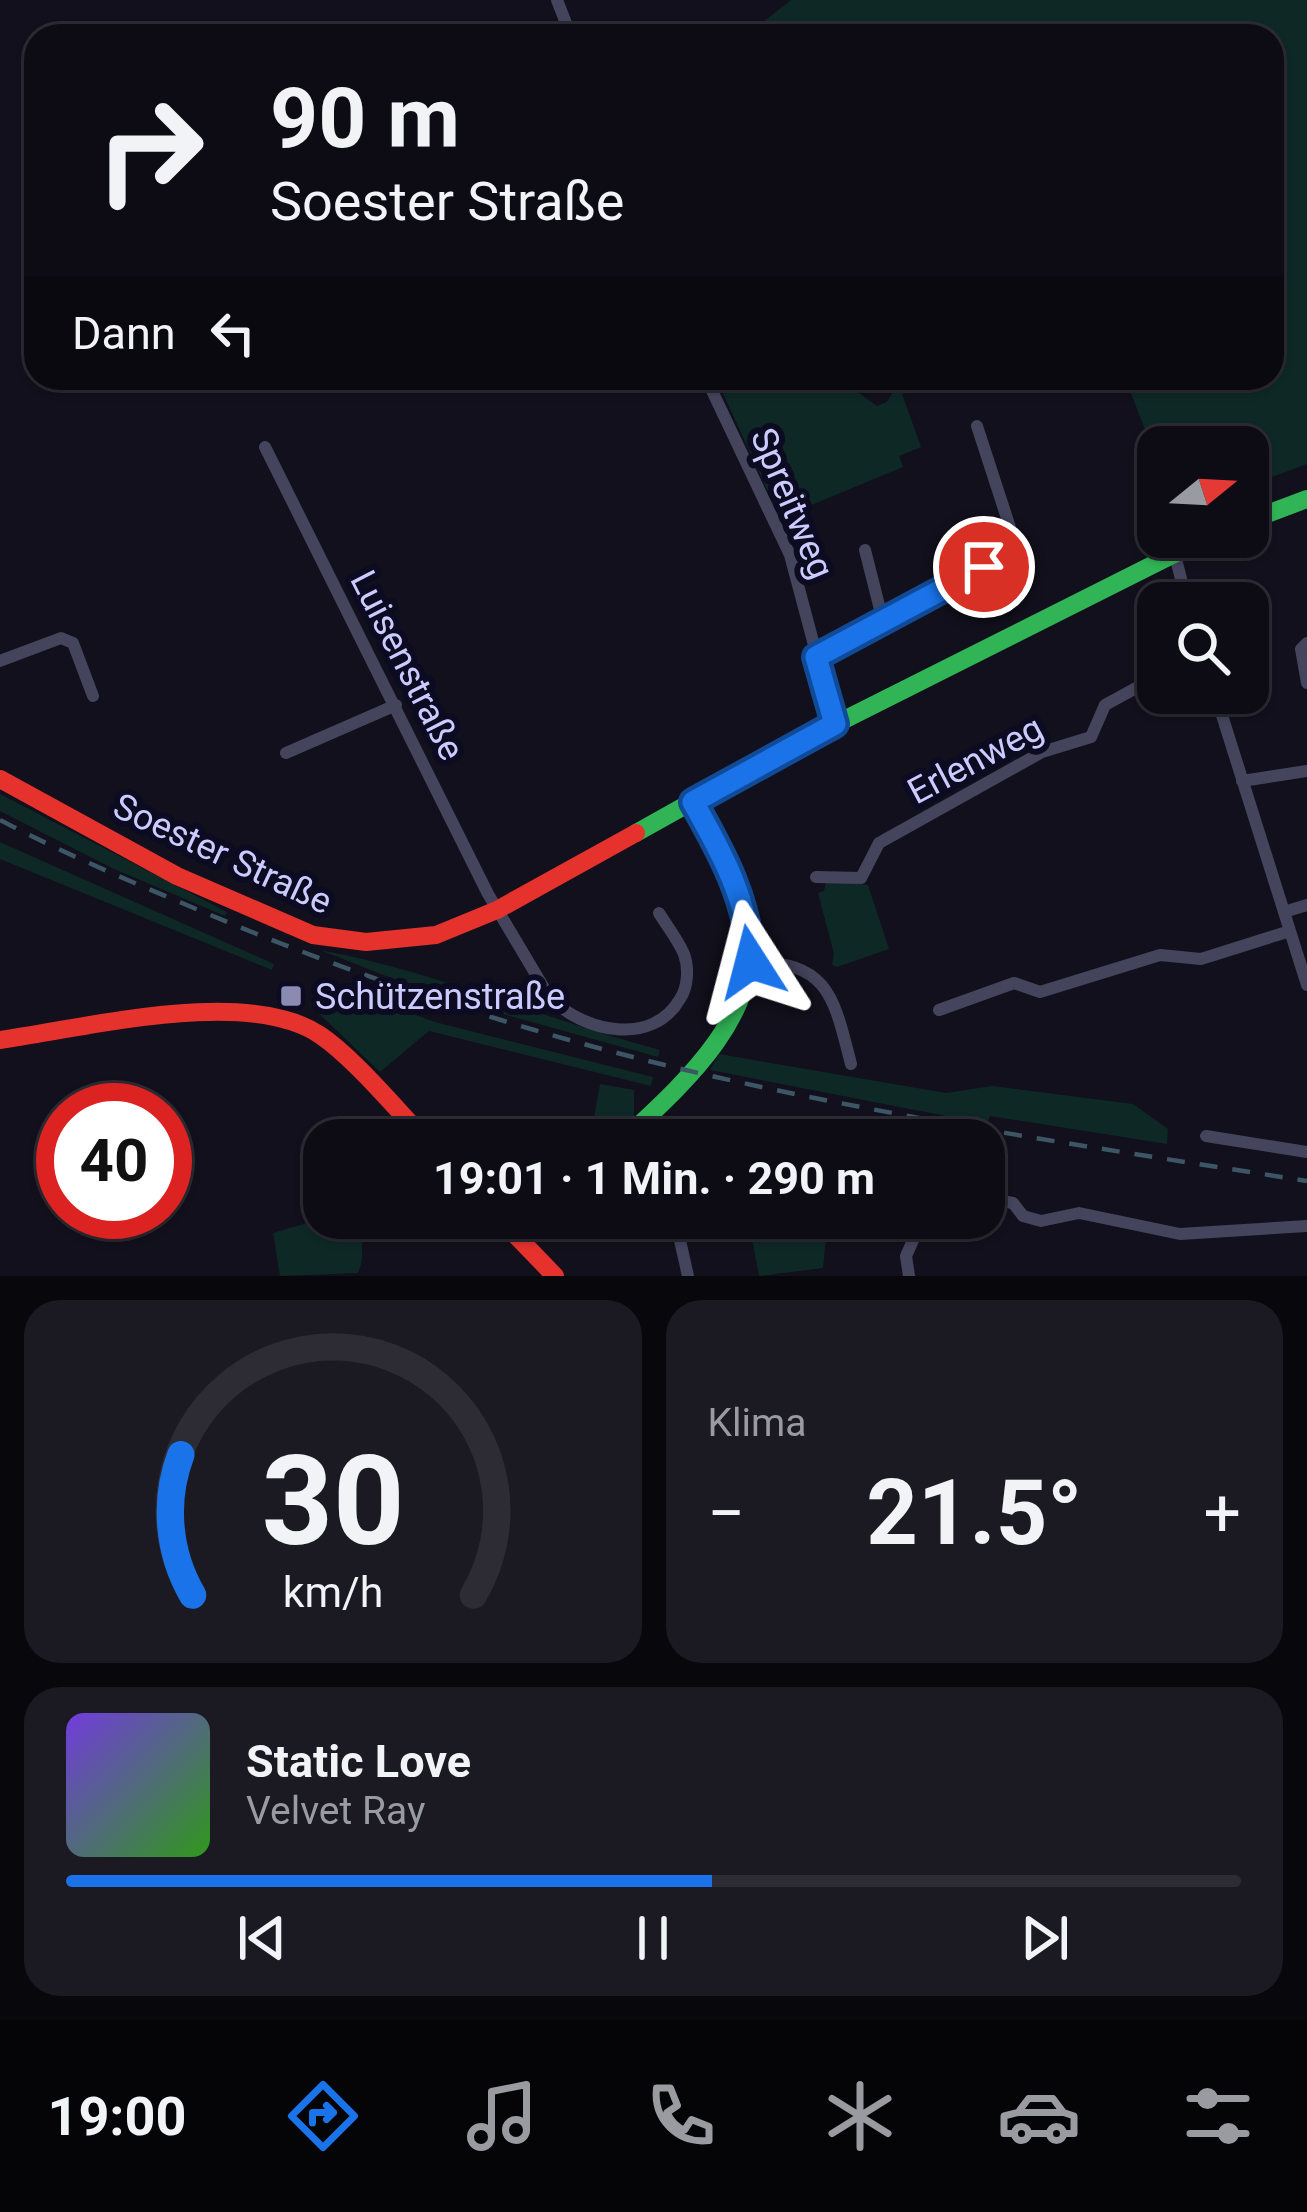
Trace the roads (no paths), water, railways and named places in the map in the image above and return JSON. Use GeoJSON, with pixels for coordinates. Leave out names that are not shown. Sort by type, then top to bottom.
{"type":"FeatureCollection","features":[{"type":"Feature","properties":{"kind":"street","name":"Spreitweg"},"geometry":{"type":"LineString","coordinates":[[712,390],[790,555],[835,724]]}},
{"type":"Feature","properties":{"kind":"street"},"geometry":{"type":"LineString","coordinates":[[816,657],[1018,549],[977,425]]}},
{"type":"Feature","properties":{"kind":"street","name":"Luisenstraße"},"geometry":{"type":"LineString","coordinates":[[265,447],[496,910]]}},
{"type":"Feature","properties":{"kind":"street"},"geometry":{"type":"LineString","coordinates":[[1269,513],[1307,499]]}},
{"type":"Feature","properties":{"kind":"street"},"geometry":{"type":"LineString","coordinates":[[865,550],[883,621]]}},
{"type":"Feature","properties":{"kind":"street","name":"Soester Straße"},"geometry":{"type":"LineString","coordinates":[[0,779],[177,876],[313,935],[366,942],[436,935],[496,910],[835,724],[1160,558]]}},
{"type":"Feature","properties":{"kind":"street"},"geometry":{"type":"LineString","coordinates":[[0,661],[61,638],[74,643],[93,696]]}},
{"type":"Feature","properties":{"kind":"street"},"geometry":{"type":"LineString","coordinates":[[1307,643],[1301,649],[1307,683]]}},
{"type":"Feature","properties":{"kind":"street","name":"Erlenweg"},"geometry":{"type":"LineString","coordinates":[[816,877],[861,878],[880,843],[1042,752],[1091,736],[1105,705],[1137,687]]}},
{"type":"Feature","properties":{"kind":"street"},"geometry":{"type":"LineString","coordinates":[[286,753],[396,705]]}},
{"type":"Feature","properties":{"kind":"street"},"geometry":{"type":"LineString","coordinates":[[1221,714],[1307,985]]}},
{"type":"Feature","properties":{"kind":"street"},"geometry":{"type":"LineString","coordinates":[[1242,781],[1307,771]]}},
{"type":"Feature","properties":{"kind":"street"},"geometry":{"type":"LineString","coordinates":[[642,1119],[708,1050],[735,1008],[751,962],[750,928],[736,887],[693,802]]}},
{"type":"Feature","properties":{"kind":"street"},"geometry":{"type":"LineString","coordinates":[[1283,912],[1307,905]]}},
{"type":"Feature","properties":{"kind":"street"},"geometry":{"type":"LineString","coordinates":[[496,910],[538,981],[563,1011],[628,1031],[660,1023],[687,986],[685,956],[659,913]]}},
{"type":"Feature","properties":{"kind":"street"},"geometry":{"type":"LineString","coordinates":[[939,1010],[1014,983],[1044,992],[1160,955],[1201,958],[1290,931]]}},
{"type":"Feature","properties":{"kind":"street"},"geometry":{"type":"LineString","coordinates":[[751,962],[783,962],[810,972],[824,985],[838,1012],[851,1064]]}},
{"type":"Feature","properties":{"kind":"street"},"geometry":{"type":"LineString","coordinates":[[0,1040],[209,1010],[270,1013],[304,1025],[332,1044],[405,1119]]}},
{"type":"Feature","properties":{"kind":"street"},"geometry":{"type":"LineString","coordinates":[[1206,1136],[1307,1152]]}},
{"type":"Feature","properties":{"kind":"street"},"geometry":{"type":"LineString","coordinates":[[1005,1202],[1013,1203],[1023,1216],[1041,1221],[1079,1214],[1180,1234],[1307,1226]]}},
{"type":"Feature","properties":{"kind":"street"},"geometry":{"type":"LineString","coordinates":[[524,1239],[555,1276]]}},
{"type":"Feature","properties":{"kind":"street"},"geometry":{"type":"LineString","coordinates":[[680,1239],[688,1276]]}},
{"type":"Feature","properties":{"kind":"street"},"geometry":{"type":"LineString","coordinates":[[909,1276],[906,1256],[914,1239]]}},
{"type":"Feature","properties":{"kind":"railway"},"geometry":{"type":"LineString","coordinates":[[0,820],[313,956],[580,1043],[863,1107],[1307,1181]]}},
{"type":"Feature","properties":{"kind":"place","name":"Schützenstraße"},"geometry":{"type":"Point","coordinates":[291,996]}}]}
